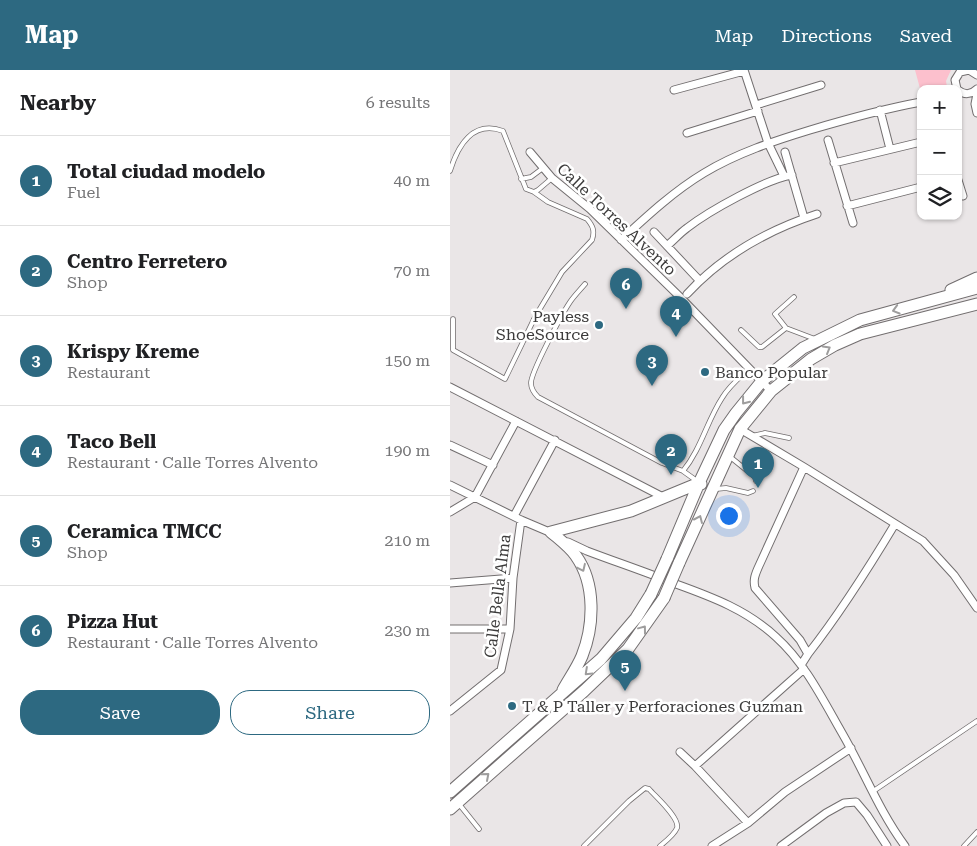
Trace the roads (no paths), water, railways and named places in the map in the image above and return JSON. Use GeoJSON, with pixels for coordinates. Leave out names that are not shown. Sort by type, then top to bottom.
{"type":"FeatureCollection","features":[{"type":"Feature","properties":{"kind":"main road"},"geometry":{"type":"LineString","coordinates":[[930,300],[977,278]]}},
{"type":"Feature","properties":{"kind":"main road"},"geometry":{"type":"LineString","coordinates":[[450,792],[601,660],[636,618],[651,594],[724,430],[762,382],[803,348],[860,320],[977,288]]}},
{"type":"Feature","properties":{"kind":"main road"},"geometry":{"type":"LineString","coordinates":[[454,805],[584,691],[628,649],[664,598],[740,429],[771,391],[811,359],[835,345],[860,334],[977,304]]}},
{"type":"Feature","properties":{"kind":"main road"},"geometry":{"type":"LineString","coordinates":[[551,532],[613,517],[699,483],[712,489]]}},
{"type":"Feature","properties":{"kind":"main road"},"geometry":{"type":"LineString","coordinates":[[551,532],[575,555],[584,571],[590,592],[591,620],[586,644],[581,658],[559,697]]}},
{"type":"Feature","properties":{"kind":"street"},"geometry":{"type":"LineString","coordinates":[[674,90],[744,70],[768,143],[784,176]]}},
{"type":"Feature","properties":{"kind":"street"},"geometry":{"type":"LineString","coordinates":[[957,85],[956,80],[960,72],[969,70],[977,75]]}},
{"type":"Feature","properties":{"kind":"street"},"geometry":{"type":"LineString","coordinates":[[687,133],[821,85]]}},
{"type":"Feature","properties":{"kind":"street"},"geometry":{"type":"LineString","coordinates":[[967,94],[977,90]]}},
{"type":"Feature","properties":{"kind":"street"},"geometry":{"type":"LineString","coordinates":[[962,92],[967,94],[975,104]]}},
{"type":"Feature","properties":{"kind":"street"},"geometry":{"type":"LineString","coordinates":[[977,94],[975,104],[977,113]]}},
{"type":"Feature","properties":{"kind":"street"},"geometry":{"type":"LineString","coordinates":[[621,240],[670,197],[704,173],[738,155],[768,143],[880,110],[917,103]]}},
{"type":"Feature","properties":{"kind":"street"},"geometry":{"type":"LineString","coordinates":[[880,110],[890,149]]}},
{"type":"Feature","properties":{"kind":"street"},"geometry":{"type":"LineString","coordinates":[[828,140],[852,223]]}},
{"type":"Feature","properties":{"kind":"street"},"geometry":{"type":"LineString","coordinates":[[834,162],[917,143]]}},
{"type":"Feature","properties":{"kind":"street","name":"Calle Torres Alvento"},"geometry":{"type":"LineString","coordinates":[[530,152],[552,178],[590,209],[771,391]]}},
{"type":"Feature","properties":{"kind":"street"},"geometry":{"type":"LineString","coordinates":[[785,152],[804,218]]}},
{"type":"Feature","properties":{"kind":"street"},"geometry":{"type":"LineString","coordinates":[[667,246],[688,227],[721,207],[752,190],[784,176],[792,175]]}},
{"type":"Feature","properties":{"kind":"street"},"geometry":{"type":"LineString","coordinates":[[847,206],[917,188]]}},
{"type":"Feature","properties":{"kind":"street"},"geometry":{"type":"LineString","coordinates":[[687,294],[699,280],[745,247],[768,233],[817,214]]}},
{"type":"Feature","properties":{"kind":"street"},"geometry":{"type":"LineString","coordinates":[[654,232],[699,280]]}},
{"type":"Feature","properties":{"kind":"street"},"geometry":{"type":"LineString","coordinates":[[450,387],[665,498]]}},
{"type":"Feature","properties":{"kind":"street"},"geometry":{"type":"LineString","coordinates":[[450,512],[475,498],[516,421]]}},
{"type":"Feature","properties":{"kind":"street"},"geometry":{"type":"LineString","coordinates":[[740,429],[923,541],[954,575],[977,608]]}},
{"type":"Feature","properties":{"kind":"street"},"geometry":{"type":"LineString","coordinates":[[514,516],[554,440]]}},
{"type":"Feature","properties":{"kind":"street"},"geometry":{"type":"LineString","coordinates":[[450,445],[493,465]]}},
{"type":"Feature","properties":{"kind":"street"},"geometry":{"type":"LineString","coordinates":[[804,467],[758,568],[754,583],[755,588],[800,640],[808,654]]}},
{"type":"Feature","properties":{"kind":"street"},"geometry":{"type":"LineString","coordinates":[[450,485],[521,520],[551,532],[586,551],[711,597],[748,615],[777,638],[802,667],[851,748],[891,827],[905,846]]}},
{"type":"Feature","properties":{"kind":"street","name":"Calle Bella Alma"},"geometry":{"type":"LineString","coordinates":[[450,711],[501,670],[510,630],[521,520]]}},
{"type":"Feature","properties":{"kind":"street"},"geometry":{"type":"LineString","coordinates":[[695,766],[802,667],[808,654],[835,620],[862,580],[894,524]]}},
{"type":"Feature","properties":{"kind":"street"},"geometry":{"type":"LineString","coordinates":[[450,583],[514,578]]}},
{"type":"Feature","properties":{"kind":"street"},"geometry":{"type":"LineString","coordinates":[[450,629],[510,630]]}},
{"type":"Feature","properties":{"kind":"street"},"geometry":{"type":"LineString","coordinates":[[712,846],[748,823],[785,792],[851,748]]}},
{"type":"Feature","properties":{"kind":"street"},"geometry":{"type":"LineString","coordinates":[[680,752],[748,823]]}},
{"type":"Feature","properties":{"kind":"street"},"geometry":{"type":"LineString","coordinates":[[781,846],[826,813],[844,803],[856,802],[867,815],[887,846]]}},
{"type":"Feature","properties":{"kind":"lane"},"geometry":{"type":"LineString","coordinates":[[450,170],[460,145],[468,136],[481,129],[500,129],[506,133],[526,189],[548,202],[587,219],[591,224],[594,234],[592,240],[562,272],[535,317],[505,379],[453,350],[451,319],[460,320]]}},
{"type":"Feature","properties":{"kind":"lane"},"geometry":{"type":"LineString","coordinates":[[521,179],[531,176],[543,168]]}},
{"type":"Feature","properties":{"kind":"lane"},"geometry":{"type":"LineString","coordinates":[[534,192],[552,178]]}},
{"type":"Feature","properties":{"kind":"lane"},"geometry":{"type":"LineString","coordinates":[[585,284],[570,302],[552,334],[534,371],[530,383],[532,390],[538,397],[662,463],[683,471],[699,483]]}},
{"type":"Feature","properties":{"kind":"lane"},"geometry":{"type":"LineString","coordinates":[[794,298],[775,314],[786,328],[817,340]]}},
{"type":"Feature","properties":{"kind":"lane"},"geometry":{"type":"LineString","coordinates":[[741,330],[759,347],[762,347],[786,328]]}},
{"type":"Feature","properties":{"kind":"lane"},"geometry":{"type":"LineString","coordinates":[[683,471],[694,456],[721,399],[737,379],[749,369]]}},
{"type":"Feature","properties":{"kind":"lane"},"geometry":{"type":"LineString","coordinates":[[752,436],[765,433],[789,438]]}},
{"type":"Feature","properties":{"kind":"lane"},"geometry":{"type":"LineString","coordinates":[[728,455],[755,477],[756,482]]}},
{"type":"Feature","properties":{"kind":"lane"},"geometry":{"type":"LineString","coordinates":[[712,489],[726,488],[748,493],[752,491]]}},
{"type":"Feature","properties":{"kind":"lane"},"geometry":{"type":"LineString","coordinates":[[872,792],[977,721]]}},
{"type":"Feature","properties":{"kind":"lane"},"geometry":{"type":"LineString","coordinates":[[584,846],[629,801],[645,788],[650,789],[675,817],[677,823],[677,828],[671,837],[660,846]]}},
{"type":"Feature","properties":{"kind":"lane"},"geometry":{"type":"LineString","coordinates":[[454,805],[479,829]]}},
{"type":"Feature","properties":{"kind":"lane"},"geometry":{"type":"LineString","coordinates":[[964,846],[977,832]]}},
{"type":"Feature","properties":{"kind":"place","name":"Pizza Hut"},"geometry":{"type":"Point","coordinates":[626,309]}},
{"type":"Feature","properties":{"kind":"place","name":"Payless ShoeSource"},"geometry":{"type":"Point","coordinates":[599,325]}},
{"type":"Feature","properties":{"kind":"place","name":"Taco Bell"},"geometry":{"type":"Point","coordinates":[676,337]}},
{"type":"Feature","properties":{"kind":"place","name":"Banco Popular"},"geometry":{"type":"Point","coordinates":[705,372]}},
{"type":"Feature","properties":{"kind":"place","name":"Krispy Kreme"},"geometry":{"type":"Point","coordinates":[652,386]}},
{"type":"Feature","properties":{"kind":"place","name":"Centro Ferretero"},"geometry":{"type":"Point","coordinates":[671,475]}},
{"type":"Feature","properties":{"kind":"place","name":"Total ciudad modelo"},"geometry":{"type":"Point","coordinates":[758,488]}},
{"type":"Feature","properties":{"kind":"place","name":"Ceramica TMCC"},"geometry":{"type":"Point","coordinates":[625,691]}},
{"type":"Feature","properties":{"kind":"place","name":"T & P Taller y Perforaciones Guzman"},"geometry":{"type":"Point","coordinates":[512,706]}}]}
